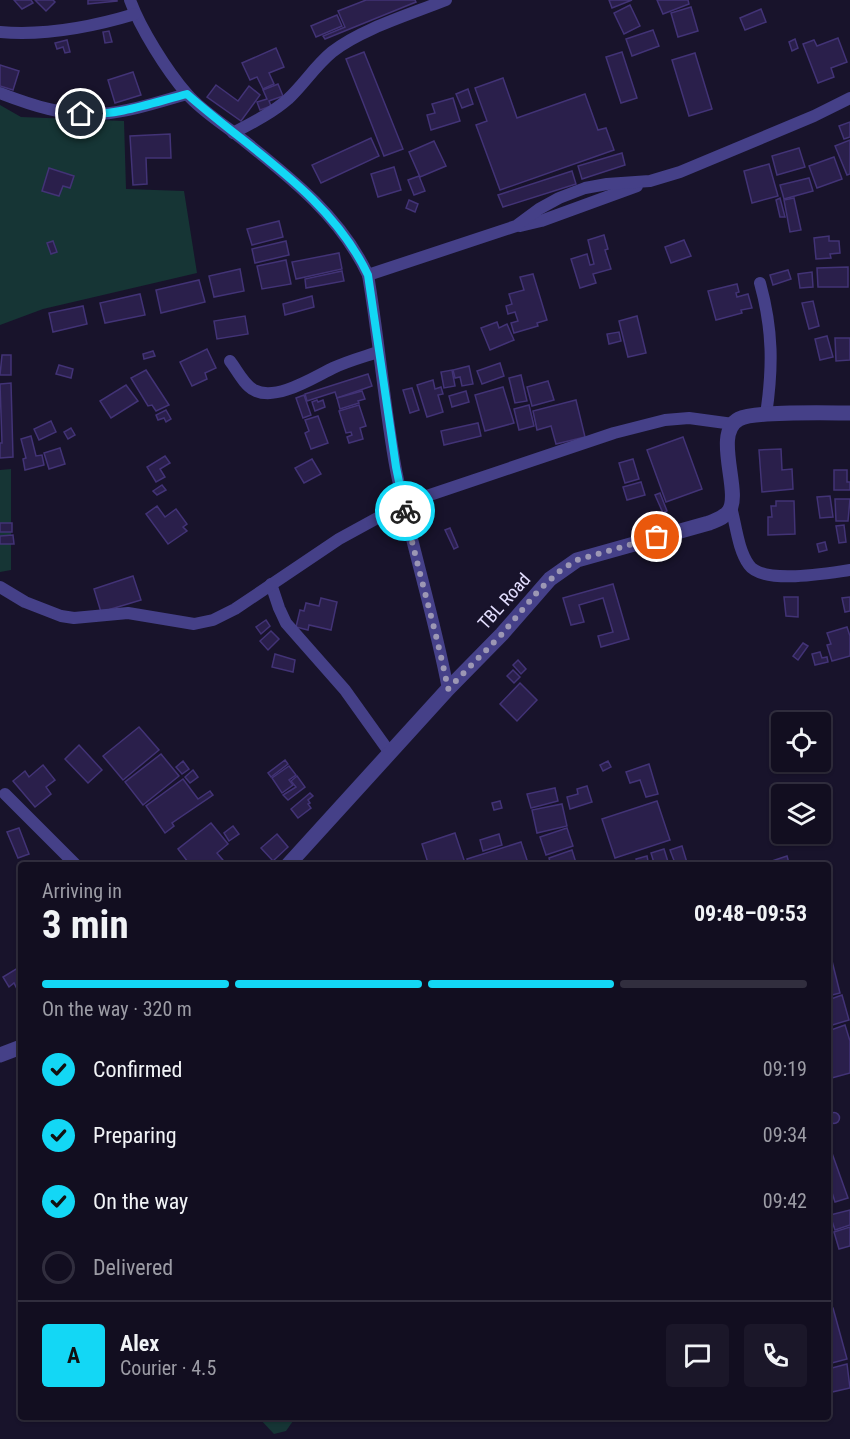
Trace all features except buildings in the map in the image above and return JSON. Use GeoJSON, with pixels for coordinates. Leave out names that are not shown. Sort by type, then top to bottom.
{"type":"FeatureCollection","features":[{"type":"Feature","properties":{"kind":"street"},"geometry":{"type":"LineString","coordinates":[[130,0],[135,14],[163,61],[187,94],[301,187],[323,208],[359,256],[368,275],[403,504],[448,689]]}},
{"type":"Feature","properties":{"kind":"street"},"geometry":{"type":"LineString","coordinates":[[233,133],[274,110],[300,87],[314,69],[333,51],[353,38],[446,0]]}},
{"type":"Feature","properties":{"kind":"street"},"geometry":{"type":"LineString","coordinates":[[0,32],[52,31],[99,25],[135,14]]}},
{"type":"Feature","properties":{"kind":"street"},"geometry":{"type":"LineString","coordinates":[[0,93],[63,112],[100,115],[187,94]]}},
{"type":"Feature","properties":{"kind":"street"},"geometry":{"type":"LineString","coordinates":[[368,275],[516,226],[539,208],[585,188],[650,181],[698,165],[814,116],[850,98]]}},
{"type":"Feature","properties":{"kind":"street"},"geometry":{"type":"LineString","coordinates":[[760,283],[766,304],[772,352],[766,415]]}},
{"type":"Feature","properties":{"kind":"street"},"geometry":{"type":"LineString","coordinates":[[230,361],[248,387],[256,392],[266,393],[294,387],[333,368],[378,352]]}},
{"type":"Feature","properties":{"kind":"street"},"geometry":{"type":"LineString","coordinates":[[850,413],[747,416],[738,419],[733,424],[727,443],[731,507],[744,556],[750,567],[767,575],[793,576],[850,570]]}},
{"type":"Feature","properties":{"kind":"street"},"geometry":{"type":"LineString","coordinates":[[0,587],[25,602],[61,616],[74,618],[128,613],[194,624],[213,620],[235,609],[339,539],[403,504],[614,433],[665,420],[688,418],[733,424]]}},
{"type":"Feature","properties":{"kind":"street","name":"TBL Road"},"geometry":{"type":"LineString","coordinates":[[291,862],[448,689],[561,570],[577,560],[709,523],[728,513],[731,507]]}},
{"type":"Feature","properties":{"kind":"street"},"geometry":{"type":"LineString","coordinates":[[271,584],[286,623],[345,690],[390,753]]}},
{"type":"Feature","properties":{"kind":"street"},"geometry":{"type":"LineString","coordinates":[[5,794],[73,862]]}},
{"type":"Feature","properties":{"kind":"street"},"geometry":{"type":"LineString","coordinates":[[0,1055],[18,1048]]}},
{"type":"Feature","properties":{"kind":"green space"},"geometry":{"type":"Polygon","coordinates":[[[0,105],[21,117],[124,121],[126,189],[184,191],[197,273],[43,309],[0,325],[0,105]]]}},
{"type":"Feature","properties":{"kind":"green space"},"geometry":{"type":"Polygon","coordinates":[[[11,469],[11,570],[0,572],[0,470],[11,469]]]}},
{"type":"Feature","properties":{"kind":"green space"},"geometry":{"type":"Polygon","coordinates":[[[261,1420],[292,1420],[286,1431],[274,1434],[261,1420]]]}},
{"type":"Feature","properties":{"kind":"way so far"},"geometry":{"type":"LineString","coordinates":[[405,511],[448,689],[502,634],[528,601],[561,570],[577,560],[657,537]]}},
{"type":"Feature","properties":{"kind":"route"},"geometry":{"type":"LineString","coordinates":[[81,114],[100,115],[187,94],[301,187],[323,208],[359,256],[368,275],[396,467],[405,511]]}}]}
